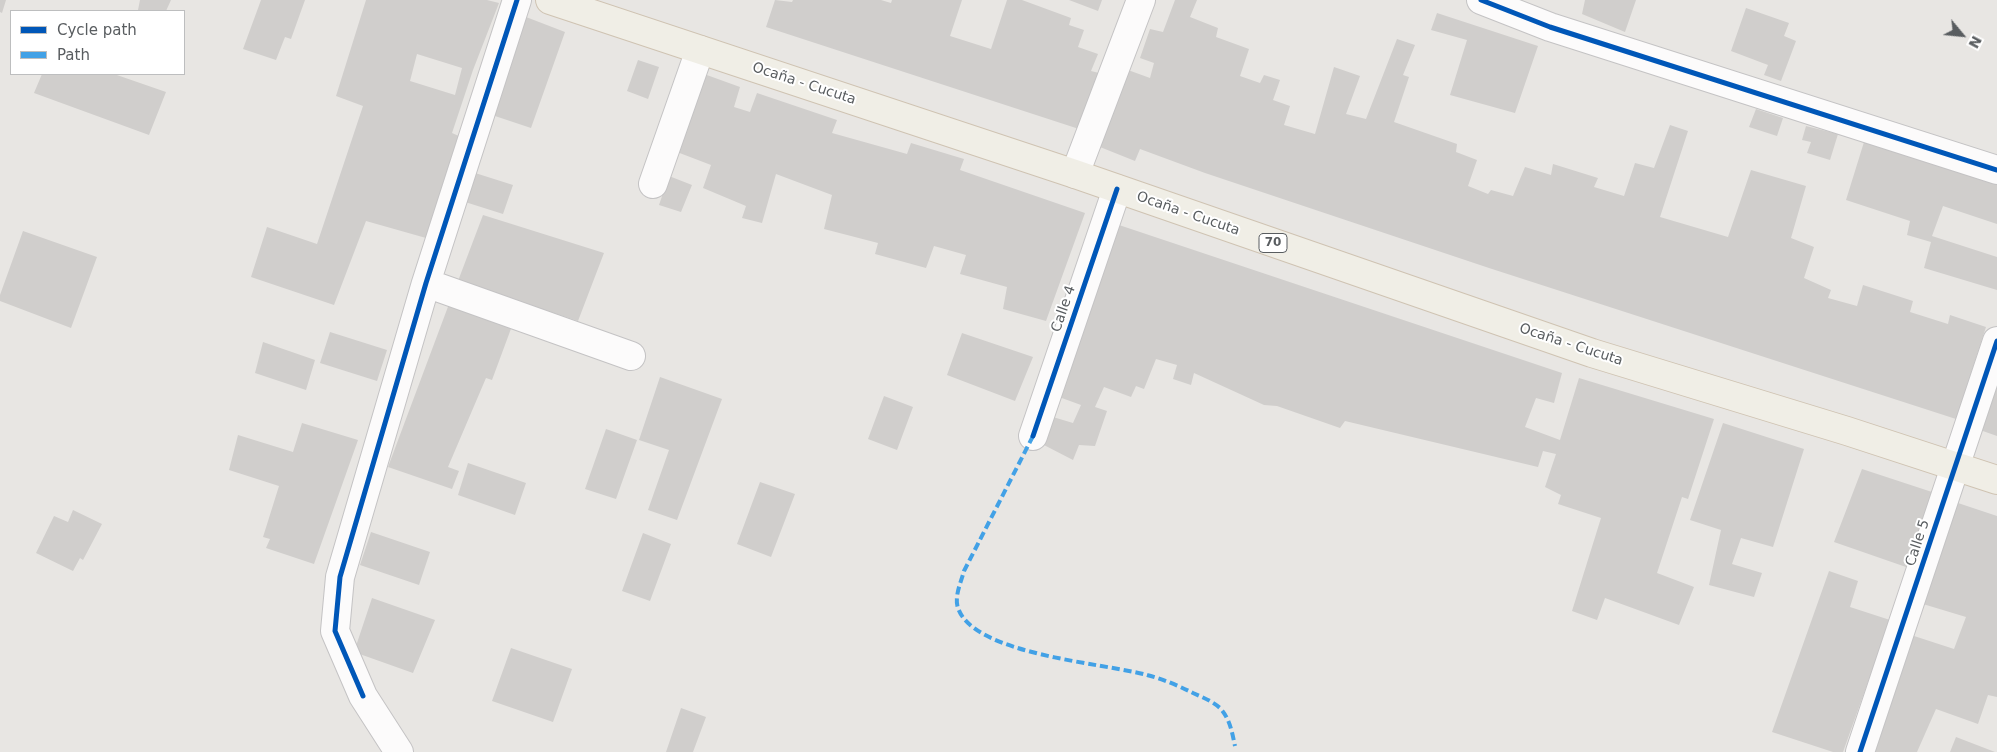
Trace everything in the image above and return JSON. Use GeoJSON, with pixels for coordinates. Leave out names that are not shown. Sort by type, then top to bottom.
{"type":"FeatureCollection","features":[{"type":"Feature","properties":{"kind":"main road","name":"Ocaña - Cucuta"},"geometry":{"type":"LineString","coordinates":[[550,0],[1075,174],[1592,353],[1838,428],[1955,468],[1997,480]]}},
{"type":"Feature","properties":{"kind":"street"},"geometry":{"type":"LineString","coordinates":[[399,752],[363,696],[335,631],[340,577],[426,283],[517,0]]}},
{"type":"Feature","properties":{"kind":"street"},"geometry":{"type":"LineString","coordinates":[[1075,174],[1141,0]]}},
{"type":"Feature","properties":{"kind":"street"},"geometry":{"type":"LineString","coordinates":[[1481,0],[1550,27],[1997,170]]}},
{"type":"Feature","properties":{"kind":"street"},"geometry":{"type":"LineString","coordinates":[[652,184],[700,50]]}},
{"type":"Feature","properties":{"kind":"street","name":"Calle 4"},"geometry":{"type":"LineString","coordinates":[[1033,436],[1117,189]]}},
{"type":"Feature","properties":{"kind":"street"},"geometry":{"type":"LineString","coordinates":[[426,283],[631,356]]}},
{"type":"Feature","properties":{"kind":"street","name":"Calle 5"},"geometry":{"type":"LineString","coordinates":[[1860,752],[1997,341]]}},
{"type":"Feature","properties":{"kind":"building"},"geometry":{"type":"Polygon","coordinates":[[[0,0],[6,0],[2,13],[0,12],[0,0]]]}},
{"type":"Feature","properties":{"kind":"building"},"geometry":{"type":"Polygon","coordinates":[[[140,0],[171,0],[166,10],[138,10],[140,0]]]}},
{"type":"Feature","properties":{"kind":"building"},"geometry":{"type":"Polygon","coordinates":[[[261,0],[305,0],[291,39],[285,37],[276,60],[243,49],[261,0]]]}},
{"type":"Feature","properties":{"kind":"building"},"geometry":{"type":"Polygon","coordinates":[[[366,0],[487,0],[499,3],[473,70],[452,133],[461,137],[451,172],[447,172],[426,238],[366,221],[334,305],[251,277],[267,227],[317,244],[363,106],[336,96],[366,0]],[[417,54],[410,81],[455,95],[462,68],[417,54]]]}},
{"type":"Feature","properties":{"kind":"building"},"geometry":{"type":"Polygon","coordinates":[[[775,0],[792,2],[793,0],[881,0],[891,3],[892,0],[962,0],[950,36],[991,49],[1007,0],[1022,0],[1071,18],[1069,25],[1084,30],[1078,47],[1098,54],[1091,71],[1099,73],[1079,129],[766,27],[775,0]]]}},
{"type":"Feature","properties":{"kind":"building"},"geometry":{"type":"Polygon","coordinates":[[[1069,0],[1102,0],[1098,11],[1069,0]]]}},
{"type":"Feature","properties":{"kind":"building"},"geometry":{"type":"Polygon","coordinates":[[[1175,0],[1197,0],[1190,17],[1218,28],[1216,37],[1249,49],[1240,76],[1260,83],[1264,75],[1280,80],[1273,100],[1290,106],[1284,125],[1315,134],[1334,67],[1360,76],[1346,114],[1366,119],[1397,39],[1415,45],[1403,75],[1409,77],[1394,122],[1457,144],[1456,152],[1477,160],[1468,186],[1488,194],[1491,190],[1513,196],[1525,167],[1551,175],[1553,164],[1598,178],[1594,187],[1624,196],[1635,163],[1654,168],[1670,125],[1688,131],[1660,217],[1728,237],[1751,170],[1806,186],[1791,238],[1814,247],[1804,278],[1831,290],[1828,298],[1857,306],[1863,285],[1913,301],[1910,312],[1948,324],[1950,315],[1986,327],[1956,419],[1489,268],[1205,173],[1140,149],[1135,161],[1100,147],[1128,70],[1150,78],[1154,63],[1140,58],[1150,29],[1163,32],[1175,0]]]}},
{"type":"Feature","properties":{"kind":"building"},"geometry":{"type":"Polygon","coordinates":[[[1585,0],[1636,0],[1625,32],[1582,14],[1585,0]]]}},
{"type":"Feature","properties":{"kind":"building"},"geometry":{"type":"Polygon","coordinates":[[[1746,8],[1789,23],[1784,36],[1796,41],[1781,81],[1764,75],[1768,65],[1731,51],[1746,8]]]}},
{"type":"Feature","properties":{"kind":"building"},"geometry":{"type":"Polygon","coordinates":[[[1437,13],[1538,46],[1515,113],[1450,95],[1467,40],[1431,30],[1437,13]]]}},
{"type":"Feature","properties":{"kind":"building"},"geometry":{"type":"Polygon","coordinates":[[[526,17],[565,32],[531,128],[492,115],[526,17]]]}},
{"type":"Feature","properties":{"kind":"building"},"geometry":{"type":"Polygon","coordinates":[[[638,60],[659,67],[648,99],[627,91],[638,60]]]}},
{"type":"Feature","properties":{"kind":"building"},"geometry":{"type":"Polygon","coordinates":[[[704,74],[740,87],[734,107],[750,112],[757,93],[837,120],[832,133],[907,154],[911,143],[964,159],[960,170],[1085,213],[1046,321],[1003,309],[1007,287],[960,274],[966,255],[934,246],[926,268],[875,254],[878,243],[824,229],[832,195],[776,174],[762,223],[742,218],[746,206],[703,188],[711,165],[677,152],[704,74]]]}},
{"type":"Feature","properties":{"kind":"building"},"geometry":{"type":"Polygon","coordinates":[[[42,75],[117,75],[166,92],[149,135],[34,93],[42,75]]]}},
{"type":"Feature","properties":{"kind":"building"},"geometry":{"type":"Polygon","coordinates":[[[1756,109],[1783,118],[1777,136],[1749,127],[1756,109]]]}},
{"type":"Feature","properties":{"kind":"building"},"geometry":{"type":"Polygon","coordinates":[[[1806,126],[1838,134],[1830,160],[1807,153],[1811,142],[1802,140],[1806,126]]]}},
{"type":"Feature","properties":{"kind":"building"},"geometry":{"type":"Polygon","coordinates":[[[1864,142],[1997,183],[1997,224],[1943,206],[1932,236],[1997,257],[1997,290],[1924,268],[1931,242],[1907,235],[1910,221],[1846,200],[1864,142]]]}},
{"type":"Feature","properties":{"kind":"building"},"geometry":{"type":"Polygon","coordinates":[[[472,172],[513,185],[503,214],[462,201],[472,172]]]}},
{"type":"Feature","properties":{"kind":"building"},"geometry":{"type":"Polygon","coordinates":[[[669,176],[692,185],[681,212],[659,205],[669,176]]]}},
{"type":"Feature","properties":{"kind":"building"},"geometry":{"type":"Polygon","coordinates":[[[483,215],[604,253],[578,321],[458,281],[483,215]]]}},
{"type":"Feature","properties":{"kind":"building"},"geometry":{"type":"Polygon","coordinates":[[[1119,225],[1562,373],[1554,403],[1536,398],[1525,427],[1560,440],[1579,378],[1714,419],[1688,499],[1682,497],[1657,573],[1694,587],[1679,625],[1605,598],[1597,620],[1572,611],[1601,518],[1558,504],[1561,495],[1545,487],[1556,454],[1543,451],[1538,467],[1345,421],[1340,428],[1277,406],[1264,405],[1194,373],[1191,385],[1173,379],[1177,365],[1156,359],[1144,389],[1136,386],[1131,397],[1104,387],[1095,407],[1107,411],[1095,446],[1079,445],[1073,460],[1042,444],[1053,417],[1073,423],[1081,405],[1059,397],[1119,225]]]}},
{"type":"Feature","properties":{"kind":"building"},"geometry":{"type":"Polygon","coordinates":[[[23,231],[97,257],[71,328],[0,301],[0,295],[23,231]]]}},
{"type":"Feature","properties":{"kind":"building"},"geometry":{"type":"Polygon","coordinates":[[[449,304],[512,326],[492,380],[486,378],[448,467],[459,471],[452,489],[388,467],[449,304]]]}},
{"type":"Feature","properties":{"kind":"building"},"geometry":{"type":"Polygon","coordinates":[[[330,332],[387,350],[377,381],[320,363],[330,332]]]}},
{"type":"Feature","properties":{"kind":"building"},"geometry":{"type":"Polygon","coordinates":[[[962,333],[1033,357],[1015,401],[947,375],[962,333]]]}},
{"type":"Feature","properties":{"kind":"building"},"geometry":{"type":"Polygon","coordinates":[[[263,342],[315,360],[306,390],[255,373],[263,342]]]}},
{"type":"Feature","properties":{"kind":"building"},"geometry":{"type":"Polygon","coordinates":[[[660,377],[722,399],[677,520],[648,510],[669,450],[639,440],[660,377]]]}},
{"type":"Feature","properties":{"kind":"building"},"geometry":{"type":"Polygon","coordinates":[[[1997,382],[1997,436],[1980,430],[1997,382]]]}},
{"type":"Feature","properties":{"kind":"building"},"geometry":{"type":"Polygon","coordinates":[[[884,396],[913,407],[897,450],[868,439],[884,396]]]}},
{"type":"Feature","properties":{"kind":"building"},"geometry":{"type":"Polygon","coordinates":[[[302,423],[358,440],[314,564],[266,548],[270,539],[263,537],[279,486],[229,470],[238,435],[293,452],[302,423]]]}},
{"type":"Feature","properties":{"kind":"building"},"geometry":{"type":"Polygon","coordinates":[[[1723,423],[1804,449],[1773,547],[1741,538],[1732,564],[1762,573],[1754,597],[1709,585],[1721,530],[1690,520],[1723,423]]]}},
{"type":"Feature","properties":{"kind":"building"},"geometry":{"type":"Polygon","coordinates":[[[606,429],[637,440],[616,499],[585,489],[606,429]]]}},
{"type":"Feature","properties":{"kind":"building"},"geometry":{"type":"Polygon","coordinates":[[[468,463],[526,483],[515,515],[458,495],[468,463]]]}},
{"type":"Feature","properties":{"kind":"building"},"geometry":{"type":"Polygon","coordinates":[[[1862,469],[1935,493],[1906,567],[1834,542],[1862,469]]]}},
{"type":"Feature","properties":{"kind":"building"},"geometry":{"type":"Polygon","coordinates":[[[760,482],[795,494],[771,557],[737,544],[760,482]]]}},
{"type":"Feature","properties":{"kind":"building"},"geometry":{"type":"Polygon","coordinates":[[[1958,503],[1997,516],[1997,697],[1988,695],[1978,724],[1936,709],[1917,752],[1870,752],[1911,635],[1954,649],[1966,617],[1923,604],[1958,503]]]}},
{"type":"Feature","properties":{"kind":"building"},"geometry":{"type":"Polygon","coordinates":[[[73,510],[102,524],[83,560],[80,558],[73,571],[36,553],[54,516],[68,522],[73,510]]]}},
{"type":"Feature","properties":{"kind":"building"},"geometry":{"type":"Polygon","coordinates":[[[371,532],[430,552],[419,585],[360,565],[371,532]]]}},
{"type":"Feature","properties":{"kind":"building"},"geometry":{"type":"Polygon","coordinates":[[[643,533],[671,544],[650,601],[622,591],[643,533]]]}},
{"type":"Feature","properties":{"kind":"building"},"geometry":{"type":"Polygon","coordinates":[[[1829,571],[1858,581],[1850,607],[1890,620],[1843,752],[1833,752],[1772,732],[1829,571]]]}},
{"type":"Feature","properties":{"kind":"building"},"geometry":{"type":"Polygon","coordinates":[[[372,598],[435,620],[413,673],[354,652],[372,598]]]}},
{"type":"Feature","properties":{"kind":"building"},"geometry":{"type":"Polygon","coordinates":[[[511,648],[572,669],[553,722],[492,701],[511,648]]]}},
{"type":"Feature","properties":{"kind":"building"},"geometry":{"type":"Polygon","coordinates":[[[681,708],[706,717],[693,752],[666,752],[681,708]]]}},
{"type":"Feature","properties":{"kind":"building"},"geometry":{"type":"Polygon","coordinates":[[[1956,737],[1995,752],[1950,752],[1956,737]]]}},
{"type":"Feature","properties":{"kind":"marked path"},"geometry":{"type":"LineString","coordinates":[[1033,436],[964,571],[957,594],[958,608],[969,624],[988,637],[1013,647],[1042,655],[1147,675],[1207,699],[1220,708],[1226,717],[1235,746]]}},
{"type":"Feature","properties":{"kind":"cycle path"},"geometry":{"type":"LineString","coordinates":[[363,696],[335,631],[340,577],[426,283],[517,0]]}},
{"type":"Feature","properties":{"kind":"cycle path"},"geometry":{"type":"LineString","coordinates":[[1481,0],[1550,27],[1997,170]]}},
{"type":"Feature","properties":{"kind":"cycle path"},"geometry":{"type":"LineString","coordinates":[[1033,436],[1117,189]]}},
{"type":"Feature","properties":{"kind":"cycle path"},"geometry":{"type":"LineString","coordinates":[[1860,752],[1997,341]]}}]}
